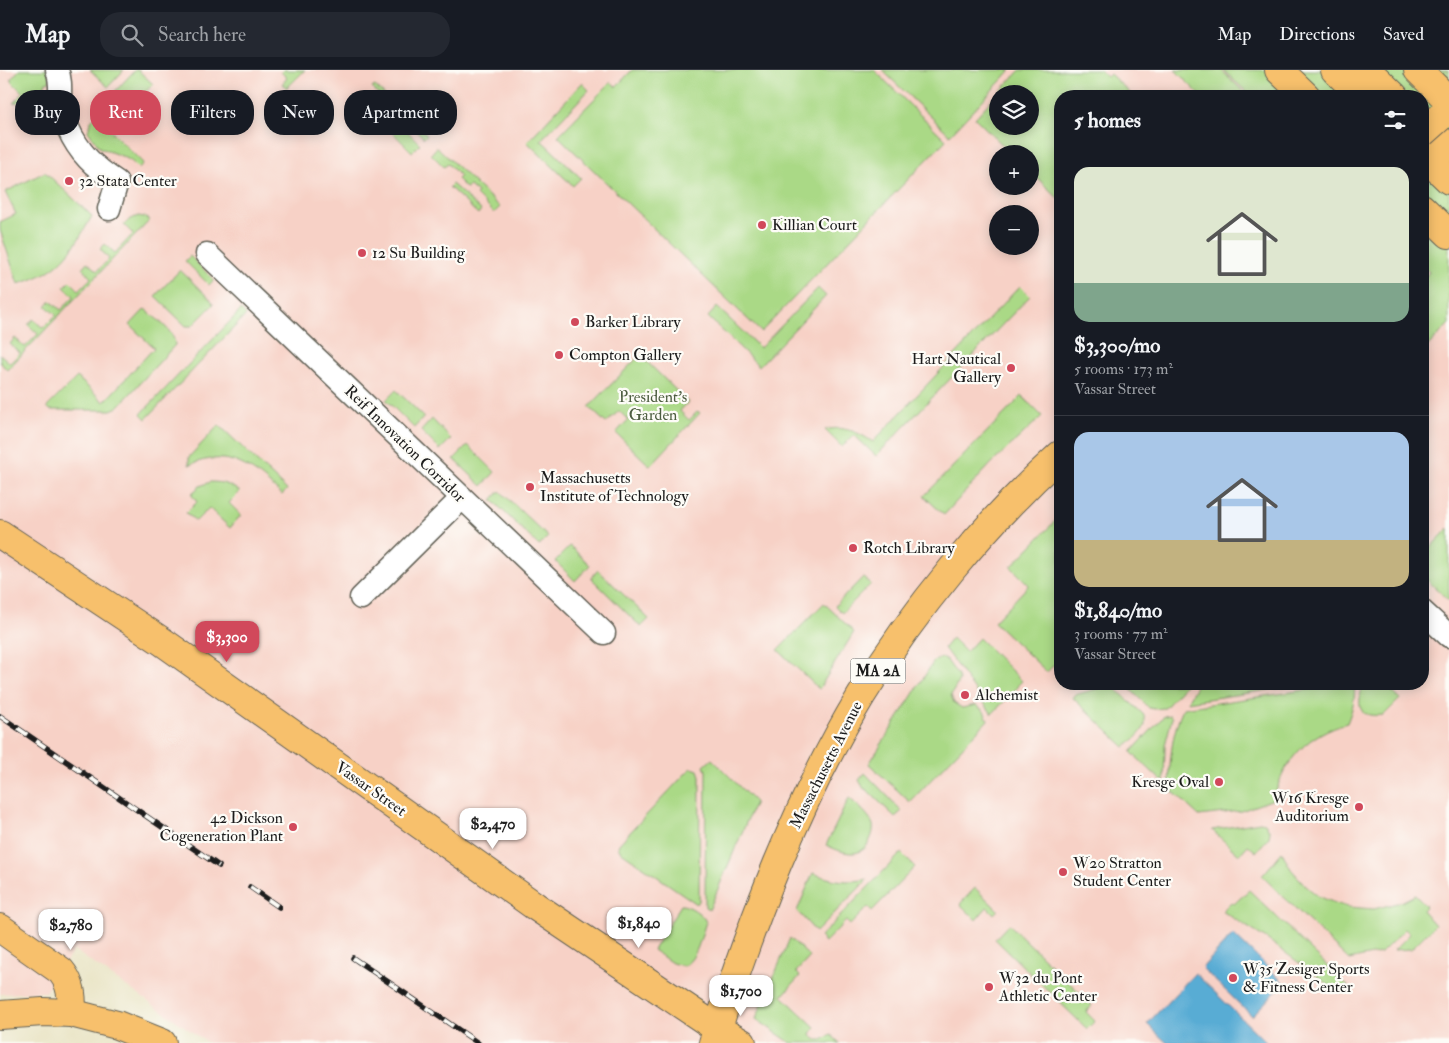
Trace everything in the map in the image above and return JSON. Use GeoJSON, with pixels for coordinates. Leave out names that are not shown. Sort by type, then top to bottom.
{"type":"FeatureCollection","features":[{"type":"Feature","properties":{"kind":"main road"},"geometry":{"type":"LineString","coordinates":[[1279,70],[1300,90]]}},
{"type":"Feature","properties":{"kind":"main road"},"geometry":{"type":"LineString","coordinates":[[1335,70],[1356,90]]}},
{"type":"Feature","properties":{"kind":"main road"},"geometry":{"type":"LineString","coordinates":[[1367,70],[1388,90]]}},
{"type":"Feature","properties":{"kind":"main road"},"geometry":{"type":"LineString","coordinates":[[1418,70],[1426,90]]}},
{"type":"Feature","properties":{"kind":"main road"},"geometry":{"type":"LineString","coordinates":[[1429,97],[1449,148]]}},
{"type":"Feature","properties":{"kind":"main road"},"geometry":{"type":"LineString","coordinates":[[1429,161],[1449,180]]}},
{"type":"Feature","properties":{"kind":"main road"},"geometry":{"type":"LineString","coordinates":[[1429,215],[1449,234]]}},
{"type":"Feature","properties":{"kind":"main road","name":"Massachusetts Avenue"},"geometry":{"type":"LineString","coordinates":[[716,1036],[746,942],[786,843],[823,765],[861,696],[941,583],[1008,506],[1054,461]]}},
{"type":"Feature","properties":{"kind":"main road","name":"Vassar Street"},"geometry":{"type":"LineString","coordinates":[[0,534],[163,642],[716,1036],[742,1043]]}},
{"type":"Feature","properties":{"kind":"main road"},"geometry":{"type":"LineString","coordinates":[[0,928],[62,971],[70,990],[71,1013]]}},
{"type":"Feature","properties":{"kind":"main road"},"geometry":{"type":"LineString","coordinates":[[0,1015],[43,1012],[71,1013],[117,1024],[162,1043]]}},
{"type":"Feature","properties":{"kind":"street"},"geometry":{"type":"LineString","coordinates":[[58,70],[61,84],[61,113],[71,135],[82,153],[98,170],[117,182],[109,209]]}},
{"type":"Feature","properties":{"kind":"street","name":"Reif Innovation Corridor"},"geometry":{"type":"LineString","coordinates":[[207,254],[604,633]]}},
{"type":"Feature","properties":{"kind":"street"},"geometry":{"type":"LineString","coordinates":[[361,598],[462,498]]}},
{"type":"Feature","properties":{"kind":"street"},"geometry":{"type":"LineString","coordinates":[[1429,617],[1449,636]]}},
{"type":"Feature","properties":{"kind":"shaded area","name":"Massachusetts Institute of Technology"},"geometry":{"type":"Polygon","coordinates":[[[0,70],[1223,70],[1244,90],[1054,90],[1054,690],[1429,690],[1429,272],[1449,291],[1449,1043],[208,1043],[74,950],[45,992],[0,994],[0,70]]]}},
{"type":"Feature","properties":{"kind":"green space"},"geometry":{"type":"Polygon","coordinates":[[[19,70],[48,70],[50,81],[46,82],[43,90],[20,90],[10,80],[19,70]]]}},
{"type":"Feature","properties":{"kind":"green space"},"geometry":{"type":"Polygon","coordinates":[[[90,70],[124,70],[108,87],[90,70]]]}},
{"type":"Feature","properties":{"kind":"green space"},"geometry":{"type":"Polygon","coordinates":[[[135,70],[138,70],[153,84],[147,90],[116,90],[135,70]]]}},
{"type":"Feature","properties":{"kind":"green space"},"geometry":{"type":"Polygon","coordinates":[[[283,70],[305,70],[287,88],[282,84],[287,78],[281,72],[283,70]]]}},
{"type":"Feature","properties":{"kind":"green space","name":"Killian Court"},"geometry":{"type":"Polygon","coordinates":[[[632,70],[874,70],[946,140],[761,332],[558,136],[611,82],[616,87],[632,70]]]}},
{"type":"Feature","properties":{"kind":"green space"},"geometry":{"type":"Polygon","coordinates":[[[882,70],[1011,70],[997,85],[989,85],[989,93],[950,135],[882,70]]]}},
{"type":"Feature","properties":{"kind":"green space"},"geometry":{"type":"Polygon","coordinates":[[[1020,70],[1100,70],[1107,77],[1110,74],[1127,90],[1054,90],[1054,194],[1039,180],[1039,145],[1003,145],[992,135],[1039,135],[1039,85],[1006,85],[1020,70]]]}},
{"type":"Feature","properties":{"kind":"green space"},"geometry":{"type":"Polygon","coordinates":[[[1175,70],[1221,70],[1242,90],[1195,90],[1175,70]]]}},
{"type":"Feature","properties":{"kind":"green space"},"geometry":{"type":"Polygon","coordinates":[[[1223,70],[1449,70],[1449,324],[1429,345],[1429,90],[1245,90],[1223,70]]]}},
{"type":"Feature","properties":{"kind":"green space"},"geometry":{"type":"Polygon","coordinates":[[[582,83],[589,90],[541,140],[581,178],[573,186],[527,142],[582,83]]]}},
{"type":"Feature","properties":{"kind":"green space"},"geometry":{"type":"Polygon","coordinates":[[[989,103],[989,132],[975,118],[989,103]]]}},
{"type":"Feature","properties":{"kind":"green space"},"geometry":{"type":"Polygon","coordinates":[[[91,135],[115,135],[143,163],[139,169],[124,157],[100,148],[91,135]]]}},
{"type":"Feature","properties":{"kind":"green space"},"geometry":{"type":"Polygon","coordinates":[[[395,135],[411,135],[420,144],[412,152],[395,135]]]}},
{"type":"Feature","properties":{"kind":"green space"},"geometry":{"type":"Polygon","coordinates":[[[437,147],[500,207],[494,213],[476,195],[478,193],[470,186],[466,188],[457,179],[460,176],[448,164],[444,167],[431,154],[437,147]]]}},
{"type":"Feature","properties":{"kind":"green space"},"geometry":{"type":"Polygon","coordinates":[[[45,172],[92,216],[71,250],[55,267],[18,284],[0,230],[0,222],[16,214],[5,192],[45,172]]]}},
{"type":"Feature","properties":{"kind":"green space"},"geometry":{"type":"Polygon","coordinates":[[[452,184],[481,210],[478,214],[449,187],[452,184]]]}},
{"type":"Feature","properties":{"kind":"green space"},"geometry":{"type":"Polygon","coordinates":[[[138,216],[150,220],[7,370],[0,362],[0,354],[10,363],[20,353],[10,344],[15,338],[25,347],[38,334],[28,325],[33,319],[43,328],[56,315],[46,306],[51,301],[61,310],[74,296],[64,287],[70,281],[79,290],[91,278],[82,268],[87,262],[97,271],[109,259],[100,249],[105,244],[115,253],[133,234],[124,225],[129,220],[138,216]]]}},
{"type":"Feature","properties":{"kind":"green space"},"geometry":{"type":"Polygon","coordinates":[[[190,256],[214,280],[209,285],[185,261],[190,256]]]}},
{"type":"Feature","properties":{"kind":"green space"},"geometry":{"type":"Polygon","coordinates":[[[180,270],[212,301],[213,305],[192,326],[186,326],[155,296],[180,270]]]}},
{"type":"Feature","properties":{"kind":"green space"},"geometry":{"type":"Polygon","coordinates":[[[1020,286],[1030,296],[876,456],[854,435],[842,447],[825,430],[838,428],[850,430],[873,442],[1020,286]]]}},
{"type":"Feature","properties":{"kind":"green space"},"geometry":{"type":"Polygon","coordinates":[[[818,288],[826,296],[759,366],[708,317],[717,307],[760,348],[818,288]]]}},
{"type":"Feature","properties":{"kind":"green space"},"geometry":{"type":"Polygon","coordinates":[[[145,309],[168,330],[172,335],[175,345],[118,407],[111,410],[50,410],[47,407],[77,377],[104,402],[154,348],[130,325],[145,309]]]}},
{"type":"Feature","properties":{"kind":"green space"},"geometry":{"type":"Polygon","coordinates":[[[241,310],[246,315],[146,419],[141,414],[241,310]]]}},
{"type":"Feature","properties":{"kind":"green space","name":"President's Garden"},"geometry":{"type":"Polygon","coordinates":[[[640,355],[688,402],[680,411],[689,420],[698,411],[700,413],[650,466],[616,433],[628,420],[619,411],[606,423],[589,407],[640,355]]]}},
{"type":"Feature","properties":{"kind":"green space"},"geometry":{"type":"Polygon","coordinates":[[[396,390],[424,417],[414,428],[386,400],[396,390]]]}},
{"type":"Feature","properties":{"kind":"green space"},"geometry":{"type":"Polygon","coordinates":[[[1022,396],[1042,416],[991,464],[944,515],[924,496],[1022,396]]]}},
{"type":"Feature","properties":{"kind":"green space"},"geometry":{"type":"Polygon","coordinates":[[[432,419],[451,439],[440,450],[421,431],[432,419]]]}},
{"type":"Feature","properties":{"kind":"green space"},"geometry":{"type":"Polygon","coordinates":[[[219,425],[287,490],[282,495],[251,469],[240,463],[217,459],[204,460],[189,465],[189,457],[219,425]]]}},
{"type":"Feature","properties":{"kind":"green space"},"geometry":{"type":"Polygon","coordinates":[[[468,445],[495,472],[482,486],[454,459],[468,445]]]}},
{"type":"Feature","properties":{"kind":"green space"},"geometry":{"type":"Polygon","coordinates":[[[210,482],[226,484],[240,492],[229,503],[241,515],[230,528],[209,508],[196,521],[186,513],[197,502],[191,494],[200,486],[210,482]]]}},
{"type":"Feature","properties":{"kind":"green space"},"geometry":{"type":"Polygon","coordinates":[[[500,491],[548,537],[539,546],[492,500],[500,491]]]}},
{"type":"Feature","properties":{"kind":"green space"},"geometry":{"type":"Polygon","coordinates":[[[1054,522],[1054,665],[1047,672],[994,622],[1029,585],[1011,567],[1054,522]]]}},
{"type":"Feature","properties":{"kind":"green space"},"geometry":{"type":"Polygon","coordinates":[[[1449,528],[1449,601],[1429,582],[1429,549],[1449,528]]]}},
{"type":"Feature","properties":{"kind":"green space"},"geometry":{"type":"Polygon","coordinates":[[[570,546],[590,565],[575,581],[555,561],[570,546]]]}},
{"type":"Feature","properties":{"kind":"green space"},"geometry":{"type":"Polygon","coordinates":[[[598,570],[649,619],[641,627],[591,578],[598,570]]]}},
{"type":"Feature","properties":{"kind":"green space"},"geometry":{"type":"Polygon","coordinates":[[[863,577],[871,584],[842,613],[835,606],[863,577]]]}},
{"type":"Feature","properties":{"kind":"green space"},"geometry":{"type":"Polygon","coordinates":[[[824,603],[854,632],[819,689],[778,650],[824,603]]]}},
{"type":"Feature","properties":{"kind":"green space"},"geometry":{"type":"Polygon","coordinates":[[[952,638],[966,652],[979,638],[1022,681],[992,714],[944,648],[952,638]]]}},
{"type":"Feature","properties":{"kind":"green space"},"geometry":{"type":"Polygon","coordinates":[[[940,658],[946,659],[958,676],[959,681],[951,695],[954,703],[962,708],[976,705],[984,711],[988,720],[910,802],[869,764],[934,661],[940,658]]]}},
{"type":"Feature","properties":{"kind":"green space"},"geometry":{"type":"Polygon","coordinates":[[[1092,690],[1117,690],[1143,714],[1145,724],[1141,732],[1125,747],[1073,698],[1075,695],[1092,690]]]}},
{"type":"Feature","properties":{"kind":"green space"},"geometry":{"type":"Polygon","coordinates":[[[1131,690],[1181,690],[1165,708],[1149,708],[1131,690]]]}},
{"type":"Feature","properties":{"kind":"green space"},"geometry":{"type":"Polygon","coordinates":[[[1194,690],[1268,690],[1187,702],[1194,690]]]}},
{"type":"Feature","properties":{"kind":"green space"},"geometry":{"type":"Polygon","coordinates":[[[1305,690],[1354,690],[1353,704],[1347,723],[1321,734],[1300,750],[1284,772],[1274,799],[1241,811],[1199,816],[1169,788],[1174,738],[1183,708],[1305,690]]]}},
{"type":"Feature","properties":{"kind":"green space"},"geometry":{"type":"Polygon","coordinates":[[[1362,690],[1390,690],[1400,699],[1384,715],[1368,715],[1361,709],[1362,690]]]}},
{"type":"Feature","properties":{"kind":"green space"},"geometry":{"type":"Polygon","coordinates":[[[1170,715],[1172,718],[1165,745],[1164,783],[1131,752],[1164,716],[1170,715]]]}},
{"type":"Feature","properties":{"kind":"green space"},"geometry":{"type":"Polygon","coordinates":[[[712,759],[755,802],[709,910],[705,907],[706,771],[704,766],[712,759]]]}},
{"type":"Feature","properties":{"kind":"green space"},"geometry":{"type":"Polygon","coordinates":[[[692,768],[698,770],[700,776],[699,901],[697,904],[620,851],[618,847],[692,768]]]}},
{"type":"Feature","properties":{"kind":"green space"},"geometry":{"type":"Polygon","coordinates":[[[865,773],[902,811],[895,817],[864,789],[859,780],[865,773]]]}},
{"type":"Feature","properties":{"kind":"green space"},"geometry":{"type":"Polygon","coordinates":[[[849,798],[866,814],[873,825],[872,835],[866,847],[856,853],[844,852],[826,845],[849,798]]]}},
{"type":"Feature","properties":{"kind":"green space"},"geometry":{"type":"Polygon","coordinates":[[[1260,822],[1265,823],[1270,832],[1269,837],[1256,852],[1248,845],[1239,855],[1212,830],[1260,822]]]}},
{"type":"Feature","properties":{"kind":"green space"},"geometry":{"type":"Polygon","coordinates":[[[1282,852],[1291,869],[1318,896],[1348,907],[1374,909],[1401,902],[1415,895],[1426,906],[1422,910],[1435,925],[1411,949],[1394,950],[1410,934],[1405,929],[1381,953],[1349,960],[1262,876],[1282,852]]]}},
{"type":"Feature","properties":{"kind":"green space"},"geometry":{"type":"Polygon","coordinates":[[[901,853],[915,867],[872,911],[868,907],[850,925],[846,921],[825,942],[820,937],[901,853]]]}},
{"type":"Feature","properties":{"kind":"green space"},"geometry":{"type":"Polygon","coordinates":[[[813,873],[840,880],[868,879],[816,932],[797,911],[813,873]]]}},
{"type":"Feature","properties":{"kind":"green space"},"geometry":{"type":"Polygon","coordinates":[[[975,888],[998,910],[994,914],[987,907],[976,920],[960,904],[975,888]]]}},
{"type":"Feature","properties":{"kind":"green space"},"geometry":{"type":"Polygon","coordinates":[[[1249,890],[1348,986],[1340,993],[1268,940],[1222,911],[1231,902],[1234,904],[1249,890]]]}},
{"type":"Feature","properties":{"kind":"green space"},"geometry":{"type":"Polygon","coordinates":[[[681,905],[695,911],[706,922],[692,959],[683,966],[672,963],[653,950],[681,905]]]}},
{"type":"Feature","properties":{"kind":"green space"},"geometry":{"type":"Polygon","coordinates":[[[1009,924],[1092,1005],[1086,1012],[1095,1021],[1087,1029],[995,939],[1009,924]]]}},
{"type":"Feature","properties":{"kind":"green space"},"geometry":{"type":"Polygon","coordinates":[[[790,938],[810,957],[796,972],[800,976],[782,996],[815,1027],[811,1034],[815,1039],[823,1039],[830,1034],[840,1043],[791,1043],[756,1019],[790,938]]]}},
{"type":"Feature","properties":{"kind":"water"},"geometry":{"type":"Polygon","coordinates":[[[1233,934],[1284,983],[1252,1016],[1202,968],[1233,934]]]}},
{"type":"Feature","properties":{"kind":"water"},"geometry":{"type":"Polygon","coordinates":[[[1195,973],[1267,1043],[1167,1043],[1147,1024],[1195,973]]]}},
{"type":"Feature","properties":{"kind":"railway"},"geometry":{"type":"LineString","coordinates":[[0,716],[219,866]]}},
{"type":"Feature","properties":{"kind":"railway"},"geometry":{"type":"LineString","coordinates":[[250,887],[279,907]]}},
{"type":"Feature","properties":{"kind":"railway"},"geometry":{"type":"LineString","coordinates":[[353,958],[478,1043]]}},
{"type":"Feature","properties":{"kind":"place","name":"32 Stata Center"},"geometry":{"type":"Point","coordinates":[69,181]}},
{"type":"Feature","properties":{"kind":"place","name":"Killian Court"},"geometry":{"type":"Point","coordinates":[762,225]}},
{"type":"Feature","properties":{"kind":"place","name":"12 Su Building"},"geometry":{"type":"Point","coordinates":[362,253]}},
{"type":"Feature","properties":{"kind":"place","name":"Barker Library"},"geometry":{"type":"Point","coordinates":[575,322]}},
{"type":"Feature","properties":{"kind":"place","name":"Compton Gallery"},"geometry":{"type":"Point","coordinates":[559,355]}},
{"type":"Feature","properties":{"kind":"place","name":"Hart Nautical Gallery"},"geometry":{"type":"Point","coordinates":[1011,368]}},
{"type":"Feature","properties":{"kind":"place","name":"Massachusetts Institute of Technology"},"geometry":{"type":"Point","coordinates":[530,487]}},
{"type":"Feature","properties":{"kind":"place","name":"Rotch Library"},"geometry":{"type":"Point","coordinates":[853,548]}},
{"type":"Feature","properties":{"kind":"place","name":"Alchemist"},"geometry":{"type":"Point","coordinates":[965,695]}},
{"type":"Feature","properties":{"kind":"place","name":"Kresge Oval"},"geometry":{"type":"Point","coordinates":[1219,782]}},
{"type":"Feature","properties":{"kind":"place","name":"W16 Kresge Auditorium"},"geometry":{"type":"Point","coordinates":[1359,807]}},
{"type":"Feature","properties":{"kind":"place","name":"42 Dickson Cogeneration Plant"},"geometry":{"type":"Point","coordinates":[293,827]}},
{"type":"Feature","properties":{"kind":"place","name":"W20 Stratton Student Center"},"geometry":{"type":"Point","coordinates":[1063,872]}},
{"type":"Feature","properties":{"kind":"place","name":"W35 Zesiger Sports & Fitness Center"},"geometry":{"type":"Point","coordinates":[1233,978]}},
{"type":"Feature","properties":{"kind":"place","name":"W32 du Pont Athletic Center"},"geometry":{"type":"Point","coordinates":[989,987]}}]}
